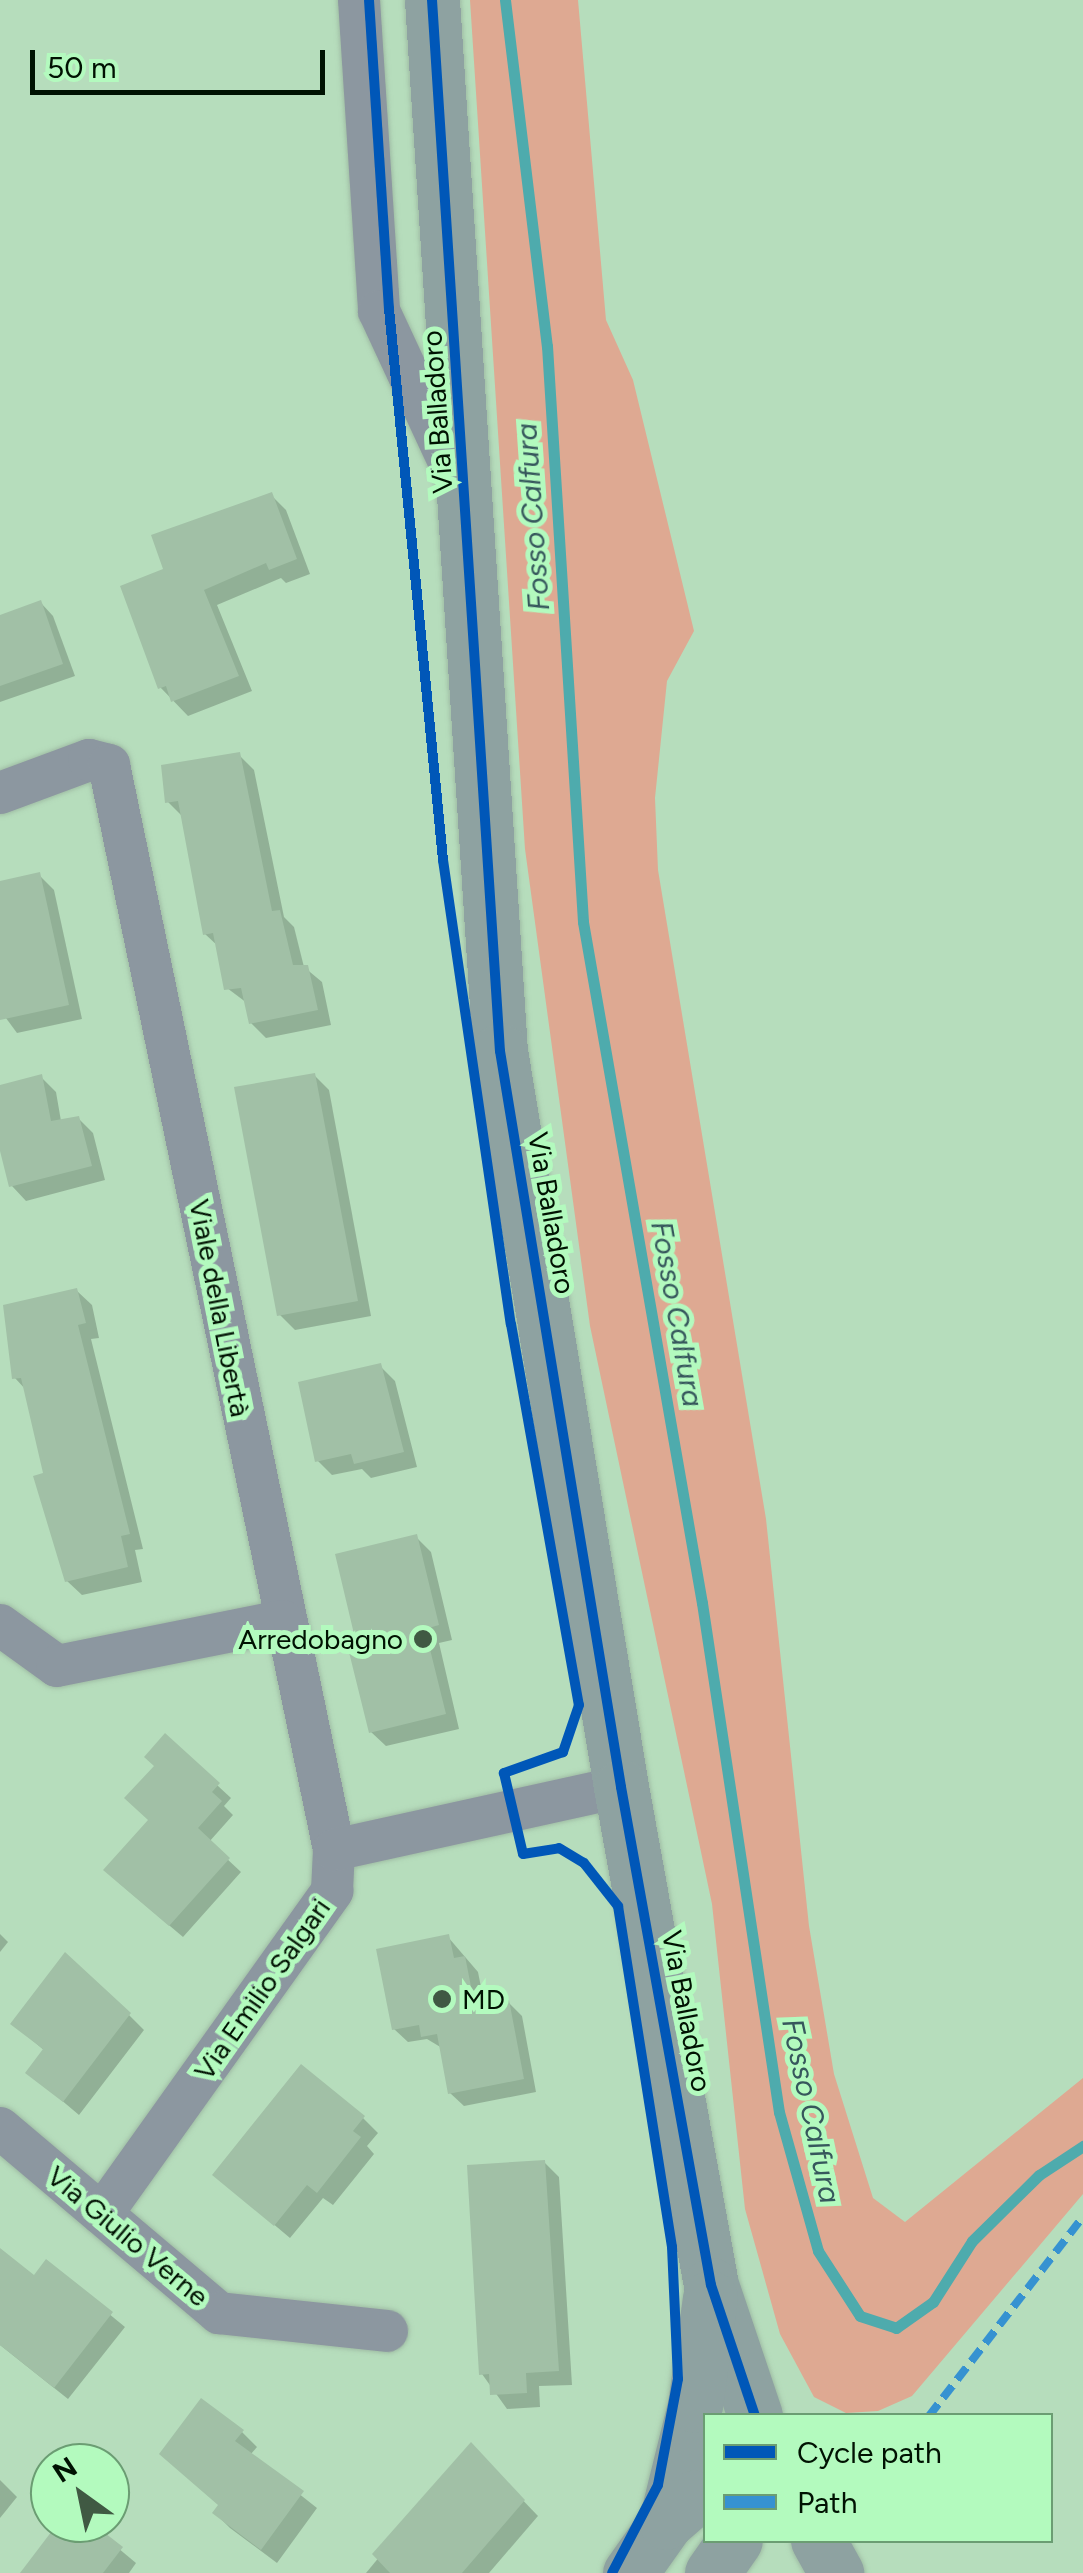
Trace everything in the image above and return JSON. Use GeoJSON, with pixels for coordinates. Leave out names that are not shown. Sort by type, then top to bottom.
{"type":"FeatureCollection","features":[{"type":"Feature","properties":{"kind":"street"},"geometry":{"type":"LineString","coordinates":[[358,0],[379,311],[465,495]]}},
{"type":"Feature","properties":{"kind":"street","name":"Via Balladoro"},"geometry":{"type":"LineString","coordinates":[[432,0],[500,1051],[621,1788],[712,2285],[754,2413]]}},
{"type":"Feature","properties":{"kind":"street","name":"Viale della Libertà"},"geometry":{"type":"LineString","coordinates":[[0,793],[89,760],[109,764],[283,1621],[334,1850]]}},
{"type":"Feature","properties":{"kind":"street"},"geometry":{"type":"LineString","coordinates":[[0,1625],[56,1666],[283,1621]]}},
{"type":"Feature","properties":{"kind":"street"},"geometry":{"type":"LineString","coordinates":[[334,1850],[621,1788]]}},
{"type":"Feature","properties":{"kind":"street","name":"Via Emilio Salgari"},"geometry":{"type":"LineString","coordinates":[[102,2214],[332,1891],[334,1850]]}},
{"type":"Feature","properties":{"kind":"street","name":"Via Giulio Verne"},"geometry":{"type":"LineString","coordinates":[[0,2128],[218,2313],[387,2331]]}},
{"type":"Feature","properties":{"kind":"street","name":"Via Balladoro"},"geometry":{"type":"LineString","coordinates":[[630,2573],[686,2507],[712,2285]]}},
{"type":"Feature","properties":{"kind":"street"},"geometry":{"type":"LineString","coordinates":[[712,2573],[733,2543]]}},
{"type":"Feature","properties":{"kind":"street"},"geometry":{"type":"LineString","coordinates":[[820,2543],[836,2573]]}},
{"type":"Feature","properties":{"kind":"shaded area"},"geometry":{"type":"Polygon","coordinates":[[[470,0],[578,0],[606,320],[633,380],[694,631],[667,681],[655,798],[658,870],[766,1519],[809,1926],[834,2074],[873,2198],[905,2222],[1083,2078],[1083,2194],[912,2396],[878,2411],[846,2413],[814,2397],[780,2334],[745,2209],[712,1904],[590,1326],[525,849],[470,0]]]}},
{"type":"Feature","properties":{"kind":"building"},"geometry":{"type":"Polygon","coordinates":[[[272,492],[297,559],[269,570],[266,563],[204,590],[239,676],[171,702],[166,686],[158,689],[120,586],[163,569],[151,535],[272,492]]]}},
{"type":"Feature","properties":{"kind":"building"},"geometry":{"type":"Polygon","coordinates":[[[41,600],[63,664],[0,686],[0,615],[41,600]]]}},
{"type":"Feature","properties":{"kind":"building"},"geometry":{"type":"Polygon","coordinates":[[[240,752],[272,911],[280,910],[293,965],[308,965],[318,1010],[249,1024],[241,988],[224,990],[213,933],[203,935],[178,801],[165,803],[161,765],[240,752]]]}},
{"type":"Feature","properties":{"kind":"building"},"geometry":{"type":"Polygon","coordinates":[[[40,872],[69,1005],[0,1020],[0,881],[40,872]]]}},
{"type":"Feature","properties":{"kind":"building"},"geometry":{"type":"Polygon","coordinates":[[[315,1073],[358,1301],[277,1316],[234,1087],[315,1073]]]}},
{"type":"Feature","properties":{"kind":"building"},"geometry":{"type":"Polygon","coordinates":[[[42,1074],[51,1121],[79,1116],[92,1166],[9,1187],[0,1151],[0,1085],[42,1074]]]}},
{"type":"Feature","properties":{"kind":"building"},"geometry":{"type":"Polygon","coordinates":[[[77,1288],[86,1323],[78,1325],[130,1534],[121,1536],[128,1567],[65,1582],[33,1476],[43,1473],[21,1378],[12,1379],[3,1305],[77,1288]]]}},
{"type":"Feature","properties":{"kind":"building"},"geometry":{"type":"Polygon","coordinates":[[[381,1363],[404,1452],[354,1464],[351,1454],[315,1462],[298,1382],[381,1363]]]}},
{"type":"Feature","properties":{"kind":"building"},"geometry":{"type":"Polygon","coordinates":[[[417,1534],[439,1625],[425,1629],[446,1714],[369,1733],[345,1636],[354,1634],[335,1554],[417,1534]]]}},
{"type":"Feature","properties":{"kind":"building"},"geometry":{"type":"Polygon","coordinates":[[[165,1733],[220,1783],[212,1792],[222,1801],[198,1828],[230,1858],[169,1926],[103,1870],[148,1820],[124,1798],[154,1766],[144,1757],[165,1733]]]}},
{"type":"Feature","properties":{"kind":"building"},"geometry":{"type":"Polygon","coordinates":[[[449,1934],[454,1958],[465,1956],[475,2007],[509,2000],[524,2079],[448,2094],[437,2034],[421,2037],[419,2025],[392,2030],[376,1949],[449,1934]]]}},
{"type":"Feature","properties":{"kind":"building"},"geometry":{"type":"Polygon","coordinates":[[[65,1952],[131,2013],[63,2102],[25,2073],[43,2049],[10,2024],[65,1952]]]}},
{"type":"Feature","properties":{"kind":"building"},"geometry":{"type":"Polygon","coordinates":[[[301,2064],[365,2116],[353,2131],[361,2137],[317,2193],[307,2185],[274,2226],[212,2175],[301,2064]]]}},
{"type":"Feature","properties":{"kind":"building"},"geometry":{"type":"Polygon","coordinates":[[[545,2160],[559,2371],[526,2373],[527,2393],[490,2395],[489,2374],[479,2375],[467,2165],[545,2160]]]}},
{"type":"Feature","properties":{"kind":"building"},"geometry":{"type":"Polygon","coordinates":[[[0,2248],[34,2275],[46,2259],[113,2312],[54,2388],[0,2345],[0,2248]]]}},
{"type":"Feature","properties":{"kind":"building"},"geometry":{"type":"Polygon","coordinates":[[[201,2398],[244,2430],[235,2441],[304,2491],[261,2550],[212,2513],[218,2505],[159,2454],[201,2398]]]}},
{"type":"Feature","properties":{"kind":"building"},"geometry":{"type":"Polygon","coordinates":[[[471,2442],[525,2500],[462,2573],[390,2573],[372,2554],[471,2442]]]}},
{"type":"Feature","properties":{"kind":"building"},"geometry":{"type":"Polygon","coordinates":[[[43,2543],[118,2543],[123,2547],[103,2573],[20,2573],[43,2543]]]}},
{"type":"Feature","properties":{"kind":"waterway","name":"Fosso Calfura"},"geometry":{"type":"LineString","coordinates":[[505,0],[547,346],[583,922],[702,1603],[779,2112],[818,2251],[860,2316],[896,2328],[933,2302],[972,2241],[1039,2175],[1083,2146]]}},
{"type":"Feature","properties":{"kind":"marked path"},"geometry":{"type":"LineString","coordinates":[[931,2413],[1083,2217]]}},
{"type":"Feature","properties":{"kind":"cycle path"},"geometry":{"type":"LineString","coordinates":[[369,0],[389,309],[443,860],[511,1324],[579,1705],[563,1752],[504,1773],[523,1854],[559,1848],[584,1863],[618,1906],[672,2247],[678,2379],[658,2485],[612,2573]]}},
{"type":"Feature","properties":{"kind":"cycle path"},"geometry":{"type":"LineString","coordinates":[[432,0],[500,1051],[621,1787],[711,2285],[754,2413]]}},
{"type":"Feature","properties":{"kind":"place","name":"Arredobagno"},"geometry":{"type":"Point","coordinates":[423,1639]}},
{"type":"Feature","properties":{"kind":"place","name":"MD"},"geometry":{"type":"Point","coordinates":[442,1999]}}]}
